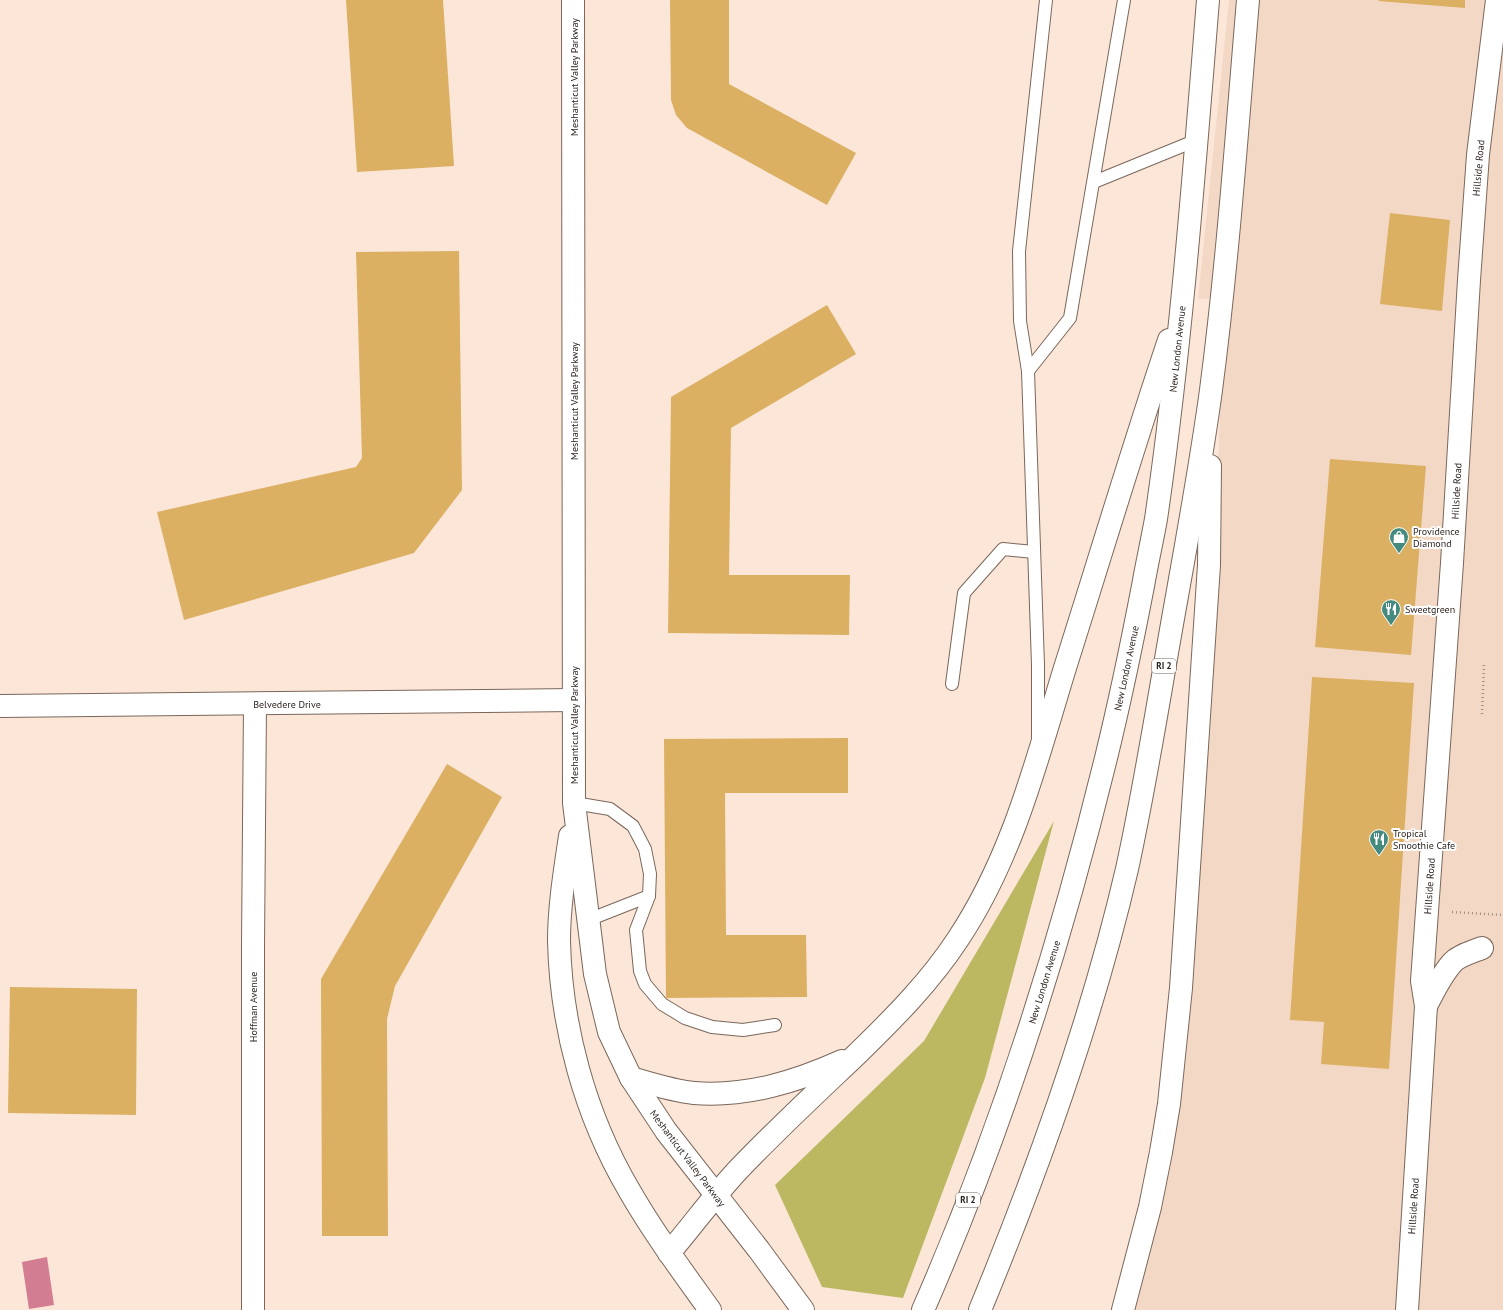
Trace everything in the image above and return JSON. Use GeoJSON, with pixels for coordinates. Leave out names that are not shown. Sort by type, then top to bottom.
{"type":"FeatureCollection","features":[{"type":"Feature","properties":{"kind":"main road","name":"Meshanticut Valley Parkway"},"geometry":{"type":"LineString","coordinates":[[573,0],[574,803],[595,974],[609,1032],[631,1078],[666,1131],[759,1250],[803,1310]]}},
{"type":"Feature","properties":{"kind":"main road","name":"New London Avenue"},"geometry":{"type":"LineString","coordinates":[[923,1310],[975,1181],[1009,1089],[1039,1001],[1068,904],[1093,811],[1132,644],[1155,522],[1171,405],[1197,140],[1208,0]]}},
{"type":"Feature","properties":{"kind":"main road","name":"RI 2"},"geometry":{"type":"LineString","coordinates":[[980,1310],[1006,1246],[1072,1062],[1101,969],[1127,869],[1147,770],[1183,565],[1210,392],[1222,290],[1248,0]]}},
{"type":"Feature","properties":{"kind":"main road","name":"Hillside Road"},"geometry":{"type":"LineString","coordinates":[[1408,1310],[1426,1006],[1422,982],[1453,544],[1467,302],[1478,155],[1497,0]]}},
{"type":"Feature","properties":{"kind":"main road"},"geometry":{"type":"LineString","coordinates":[[669,1253],[737,1171],[882,1031],[935,972],[958,940],[980,904],[1011,834],[1037,760],[1141,424],[1182,299]]}},
{"type":"Feature","properties":{"kind":"main road"},"geometry":{"type":"LineString","coordinates":[[1123,1310],[1150,1207],[1161,1152],[1181,988],[1209,565],[1210,392]]}},
{"type":"Feature","properties":{"kind":"main road","name":"Belvedere Drive"},"geometry":{"type":"LineString","coordinates":[[0,706],[574,700]]}},
{"type":"Feature","properties":{"kind":"main road","name":"Hoffman Avenue"},"geometry":{"type":"LineString","coordinates":[[253,1310],[253,945],[255,704]]}},
{"type":"Feature","properties":{"kind":"main road","name":"Meshanticut Valley Parkway"},"geometry":{"type":"LineString","coordinates":[[574,803],[560,911],[559,940],[564,1000],[570,1035],[582,1080],[594,1117],[611,1156],[628,1189],[669,1253],[710,1310]]}},
{"type":"Feature","properties":{"kind":"main road","name":"Hillside Road"},"geometry":{"type":"LineString","coordinates":[[1426,1006],[1438,982],[1454,962],[1463,956],[1482,948]]}},
{"type":"Feature","properties":{"kind":"main road"},"geometry":{"type":"LineString","coordinates":[[631,1078],[671,1089],[693,1093],[742,1092],[764,1089],[812,1075],[856,1055]]}},
{"type":"Feature","properties":{"kind":"lane"},"geometry":{"type":"LineString","coordinates":[[1037,760],[1038,665],[1028,371],[1020,320],[1019,251],[1046,0]]}},
{"type":"Feature","properties":{"kind":"lane"},"geometry":{"type":"LineString","coordinates":[[1028,371],[1070,318],[1124,0]]}},
{"type":"Feature","properties":{"kind":"lane"},"geometry":{"type":"LineString","coordinates":[[1094,182],[1197,140]]}},
{"type":"Feature","properties":{"kind":"lane"},"geometry":{"type":"LineString","coordinates":[[952,684],[964,593],[1003,549],[1034,552]]}},
{"type":"Feature","properties":{"kind":"lane"},"geometry":{"type":"LineString","coordinates":[[574,803],[610,809],[633,826],[645,849],[650,874],[649,896],[636,930],[640,971],[645,984],[662,1004],[685,1018],[712,1027],[743,1030],[775,1025]]}},
{"type":"Feature","properties":{"kind":"lane"},"geometry":{"type":"LineString","coordinates":[[588,920],[649,896]]}},
{"type":"Feature","properties":{"kind":"path"},"geometry":{"type":"LineString","coordinates":[[1482,714],[1484,664]]}},
{"type":"Feature","properties":{"kind":"path"},"geometry":{"type":"LineString","coordinates":[[1447,912],[1503,915]]}},
{"type":"Feature","properties":{"kind":"shaded area"},"geometry":{"type":"Polygon","coordinates":[[[1229,0],[1503,0],[1503,1310],[1129,1310],[1151,1225],[1213,599],[1224,302],[1212,298],[1198,299],[1229,0]]]}},
{"type":"Feature","properties":{"kind":"shaded area"},"geometry":{"type":"Polygon","coordinates":[[[1054,821],[985,1078],[903,1298],[822,1287],[775,1185],[924,1041],[1054,821]]]}},
{"type":"Feature","properties":{"kind":"shaded area"},"geometry":{"type":"Polygon","coordinates":[[[47,1257],[54,1305],[29,1309],[22,1262],[47,1257]]]}},
{"type":"Feature","properties":{"kind":"building"},"geometry":{"type":"Polygon","coordinates":[[[346,0],[443,0],[454,166],[357,172],[346,0]]]}},
{"type":"Feature","properties":{"kind":"building"},"geometry":{"type":"Polygon","coordinates":[[[670,0],[729,0],[729,84],[856,153],[827,205],[687,128],[676,115],[671,100],[670,0]]]}},
{"type":"Feature","properties":{"kind":"building"},"geometry":{"type":"Polygon","coordinates":[[[1465,0],[1465,8],[1378,1],[1465,0]]]}},
{"type":"Feature","properties":{"kind":"building"},"geometry":{"type":"Polygon","coordinates":[[[1390,213],[1450,220],[1442,311],[1380,304],[1390,213]]]}},
{"type":"Feature","properties":{"kind":"building"},"geometry":{"type":"Polygon","coordinates":[[[459,251],[462,490],[414,553],[184,620],[157,512],[356,467],[362,458],[356,252],[459,251]]]}},
{"type":"Feature","properties":{"kind":"building"},"geometry":{"type":"Polygon","coordinates":[[[827,305],[856,354],[731,428],[729,575],[850,575],[849,635],[668,633],[671,397],[827,305]]]}},
{"type":"Feature","properties":{"kind":"building"},"geometry":{"type":"Polygon","coordinates":[[[1330,459],[1426,466],[1411,655],[1315,647],[1330,459]]]}},
{"type":"Feature","properties":{"kind":"building"},"geometry":{"type":"Polygon","coordinates":[[[1312,677],[1414,683],[1389,1069],[1321,1064],[1324,1022],[1290,1020],[1312,677]]]}},
{"type":"Feature","properties":{"kind":"building"},"geometry":{"type":"Polygon","coordinates":[[[848,738],[848,793],[725,793],[726,935],[806,935],[807,997],[666,998],[664,739],[848,738]]]}},
{"type":"Feature","properties":{"kind":"building"},"geometry":{"type":"Polygon","coordinates":[[[447,764],[502,797],[395,986],[387,1019],[388,1236],[322,1236],[321,979],[447,764]]]}},
{"type":"Feature","properties":{"kind":"building"},"geometry":{"type":"Polygon","coordinates":[[[10,987],[137,989],[136,1115],[8,1113],[10,987]]]}},
{"type":"Feature","properties":{"kind":"place","name":"Providence Diamond"},"geometry":{"type":"Point","coordinates":[1399,554]}},
{"type":"Feature","properties":{"kind":"place","name":"Sweetgreen"},"geometry":{"type":"Point","coordinates":[1391,626]}},
{"type":"Feature","properties":{"kind":"place","name":"Tropical Smoothie Cafe"},"geometry":{"type":"Point","coordinates":[1379,856]}}]}
